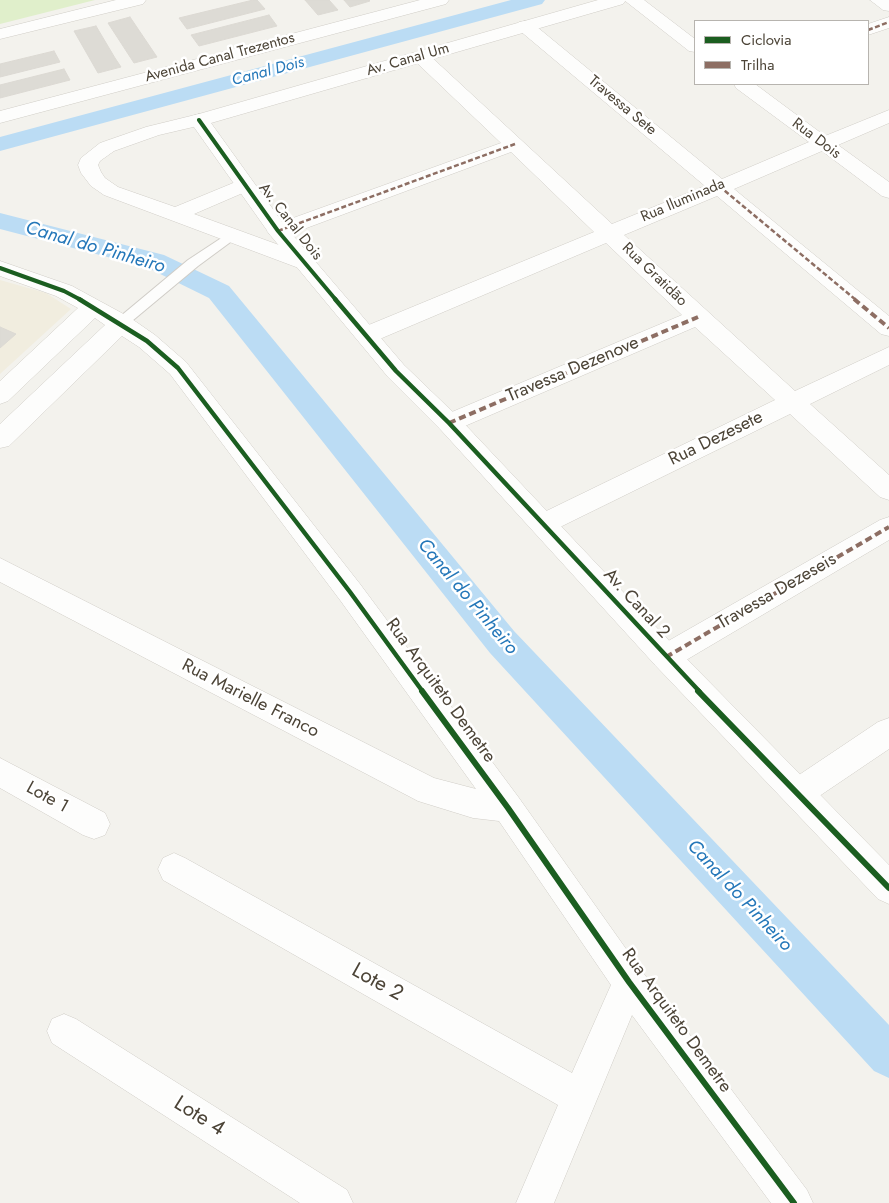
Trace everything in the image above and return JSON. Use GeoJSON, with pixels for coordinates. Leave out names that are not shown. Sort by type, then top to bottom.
{"type":"FeatureCollection","features":[{"type":"Feature","properties":{"kind":"street"},"geometry":{"type":"LineString","coordinates":[[0,34],[137,0]]}},
{"type":"Feature","properties":{"kind":"street","name":"Avenida Canal Trezentos"},"geometry":{"type":"LineString","coordinates":[[0,116],[440,0]]}},
{"type":"Feature","properties":{"kind":"street","name":"Av. Canal Um"},"geometry":{"type":"LineString","coordinates":[[177,214],[111,191],[98,182],[91,173],[88,165],[91,158],[108,147],[124,140],[617,0]]}},
{"type":"Feature","properties":{"kind":"street"},"geometry":{"type":"LineString","coordinates":[[633,0],[694,46]]}},
{"type":"Feature","properties":{"kind":"street"},"geometry":{"type":"LineString","coordinates":[[879,0],[889,6]]}},
{"type":"Feature","properties":{"kind":"street"},"geometry":{"type":"LineString","coordinates":[[869,30],[889,22]]}},
{"type":"Feature","properties":{"kind":"street","name":"Travessa Sete"},"geometry":{"type":"LineString","coordinates":[[525,26],[889,328]]}},
{"type":"Feature","properties":{"kind":"street","name":"Rua Gratidão"},"geometry":{"type":"LineString","coordinates":[[421,57],[698,316],[889,490]]}},
{"type":"Feature","properties":{"kind":"street","name":"Rua Dois"},"geometry":{"type":"LineString","coordinates":[[744,85],[889,192]]}},
{"type":"Feature","properties":{"kind":"street","name":"Rua Iluminada"},"geometry":{"type":"LineString","coordinates":[[367,335],[889,116]]}},
{"type":"Feature","properties":{"kind":"street","name":"Av. Canal Dois"},"geometry":{"type":"LineString","coordinates":[[199,120],[278,231],[367,335]]}},
{"type":"Feature","properties":{"kind":"street"},"geometry":{"type":"LineString","coordinates":[[278,231],[515,144]]}},
{"type":"Feature","properties":{"kind":"street"},"geometry":{"type":"LineString","coordinates":[[177,214],[245,185]]}},
{"type":"Feature","properties":{"kind":"street"},"geometry":{"type":"LineString","coordinates":[[177,214],[304,262]]}},
{"type":"Feature","properties":{"kind":"street","name":"Rua Arquiteto Demetre"},"geometry":{"type":"LineString","coordinates":[[0,268],[64,291],[93,307],[147,341],[178,368],[350,592],[508,808],[629,982],[794,1203]]}},
{"type":"Feature","properties":{"kind":"street"},"geometry":{"type":"LineString","coordinates":[[0,395],[93,307]]}},
{"type":"Feature","properties":{"kind":"street","name":"Travessa Dezenove"},"geometry":{"type":"LineString","coordinates":[[449,423],[698,316]]}},
{"type":"Feature","properties":{"kind":"street"},"geometry":{"type":"LineString","coordinates":[[0,438],[121,323]]}},
{"type":"Feature","properties":{"kind":"street","name":"Av. Canal 2"},"geometry":{"type":"LineString","coordinates":[[367,335],[396,371],[449,423],[666,657],[889,888]]}},
{"type":"Feature","properties":{"kind":"street","name":"Rua Dezesete"},"geometry":{"type":"LineString","coordinates":[[543,524],[791,401],[889,355]]}},
{"type":"Feature","properties":{"kind":"street","name":"Travessa Dezeseis"},"geometry":{"type":"LineString","coordinates":[[666,657],[889,527]]}},
{"type":"Feature","properties":{"kind":"street","name":"Rua Marielle Franco"},"geometry":{"type":"LineString","coordinates":[[0,569],[429,791],[473,804],[508,808]]}},
{"type":"Feature","properties":{"kind":"street"},"geometry":{"type":"LineString","coordinates":[[798,793],[889,732]]}},
{"type":"Feature","properties":{"kind":"street","name":"Lote 1"},"geometry":{"type":"LineString","coordinates":[[0,772],[94,824]]}},
{"type":"Feature","properties":{"kind":"street","name":"Lote 2"},"geometry":{"type":"LineString","coordinates":[[174,869],[580,1097]]}},
{"type":"Feature","properties":{"kind":"street"},"geometry":{"type":"LineString","coordinates":[[535,1203],[629,982]]}},
{"type":"Feature","properties":{"kind":"street","name":"Lote 4"},"geometry":{"type":"LineString","coordinates":[[64,1031],[334,1203]]}},
{"type":"Feature","properties":{"kind":"lane"},"geometry":{"type":"LineString","coordinates":[[121,323],[193,263],[232,235]]}},
{"type":"Feature","properties":{"kind":"shaded area"},"geometry":{"type":"Polygon","coordinates":[[[0,280],[46,293],[71,309],[0,374],[0,280]]]}},
{"type":"Feature","properties":{"kind":"green space"},"geometry":{"type":"Polygon","coordinates":[[[0,0],[95,0],[0,24],[0,0]]]}},
{"type":"Feature","properties":{"kind":"building"},"geometry":{"type":"Polygon","coordinates":[[[257,0],[265,9],[187,29],[179,18],[257,0]]]}},
{"type":"Feature","properties":{"kind":"building"},"geometry":{"type":"Polygon","coordinates":[[[305,0],[329,0],[338,10],[318,15],[305,0]]]}},
{"type":"Feature","properties":{"kind":"building"},"geometry":{"type":"Polygon","coordinates":[[[344,0],[369,0],[370,1],[350,7],[344,0]]]}},
{"type":"Feature","properties":{"kind":"building"},"geometry":{"type":"Polygon","coordinates":[[[269,15],[277,26],[199,46],[191,35],[269,15]]]}},
{"type":"Feature","properties":{"kind":"building"},"geometry":{"type":"Polygon","coordinates":[[[130,17],[157,57],[134,63],[108,23],[130,17]]]}},
{"type":"Feature","properties":{"kind":"building"},"geometry":{"type":"Polygon","coordinates":[[[96,26],[121,67],[98,73],[74,31],[96,26]]]}},
{"type":"Feature","properties":{"kind":"building"},"geometry":{"type":"Polygon","coordinates":[[[54,51],[60,62],[0,77],[0,64],[54,51]]]}},
{"type":"Feature","properties":{"kind":"building"},"geometry":{"type":"Polygon","coordinates":[[[64,69],[70,80],[0,98],[0,85],[64,69]]]}},
{"type":"Feature","properties":{"kind":"building"},"geometry":{"type":"Polygon","coordinates":[[[0,327],[16,334],[0,348],[0,327]]]}},
{"type":"Feature","properties":{"kind":"waterway","name":"Canal Dois"},"geometry":{"type":"LineString","coordinates":[[0,144],[535,0]]}},
{"type":"Feature","properties":{"kind":"waterway","name":"Canal do Pinheiro"},"geometry":{"type":"LineString","coordinates":[[0,221],[155,261],[219,292],[502,642],[889,1056]]}},
{"type":"Feature","properties":{"kind":"marked path"},"geometry":{"type":"LineString","coordinates":[[869,30],[889,22]]}},
{"type":"Feature","properties":{"kind":"marked path"},"geometry":{"type":"LineString","coordinates":[[278,231],[515,144]]}},
{"type":"Feature","properties":{"kind":"marked path"},"geometry":{"type":"LineString","coordinates":[[719,186],[889,328]]}},
{"type":"Feature","properties":{"kind":"marked path"},"geometry":{"type":"LineString","coordinates":[[449,423],[698,317]]}},
{"type":"Feature","properties":{"kind":"marked path"},"geometry":{"type":"LineString","coordinates":[[666,657],[889,527]]}},
{"type":"Feature","properties":{"kind":"cycle path"},"geometry":{"type":"LineString","coordinates":[[199,120],[278,231],[396,371],[449,423],[666,657],[889,888]]}},
{"type":"Feature","properties":{"kind":"cycle path"},"geometry":{"type":"LineString","coordinates":[[0,268],[64,291],[93,307],[147,341],[178,368],[350,592],[508,808],[629,982],[794,1203]]}}]}
